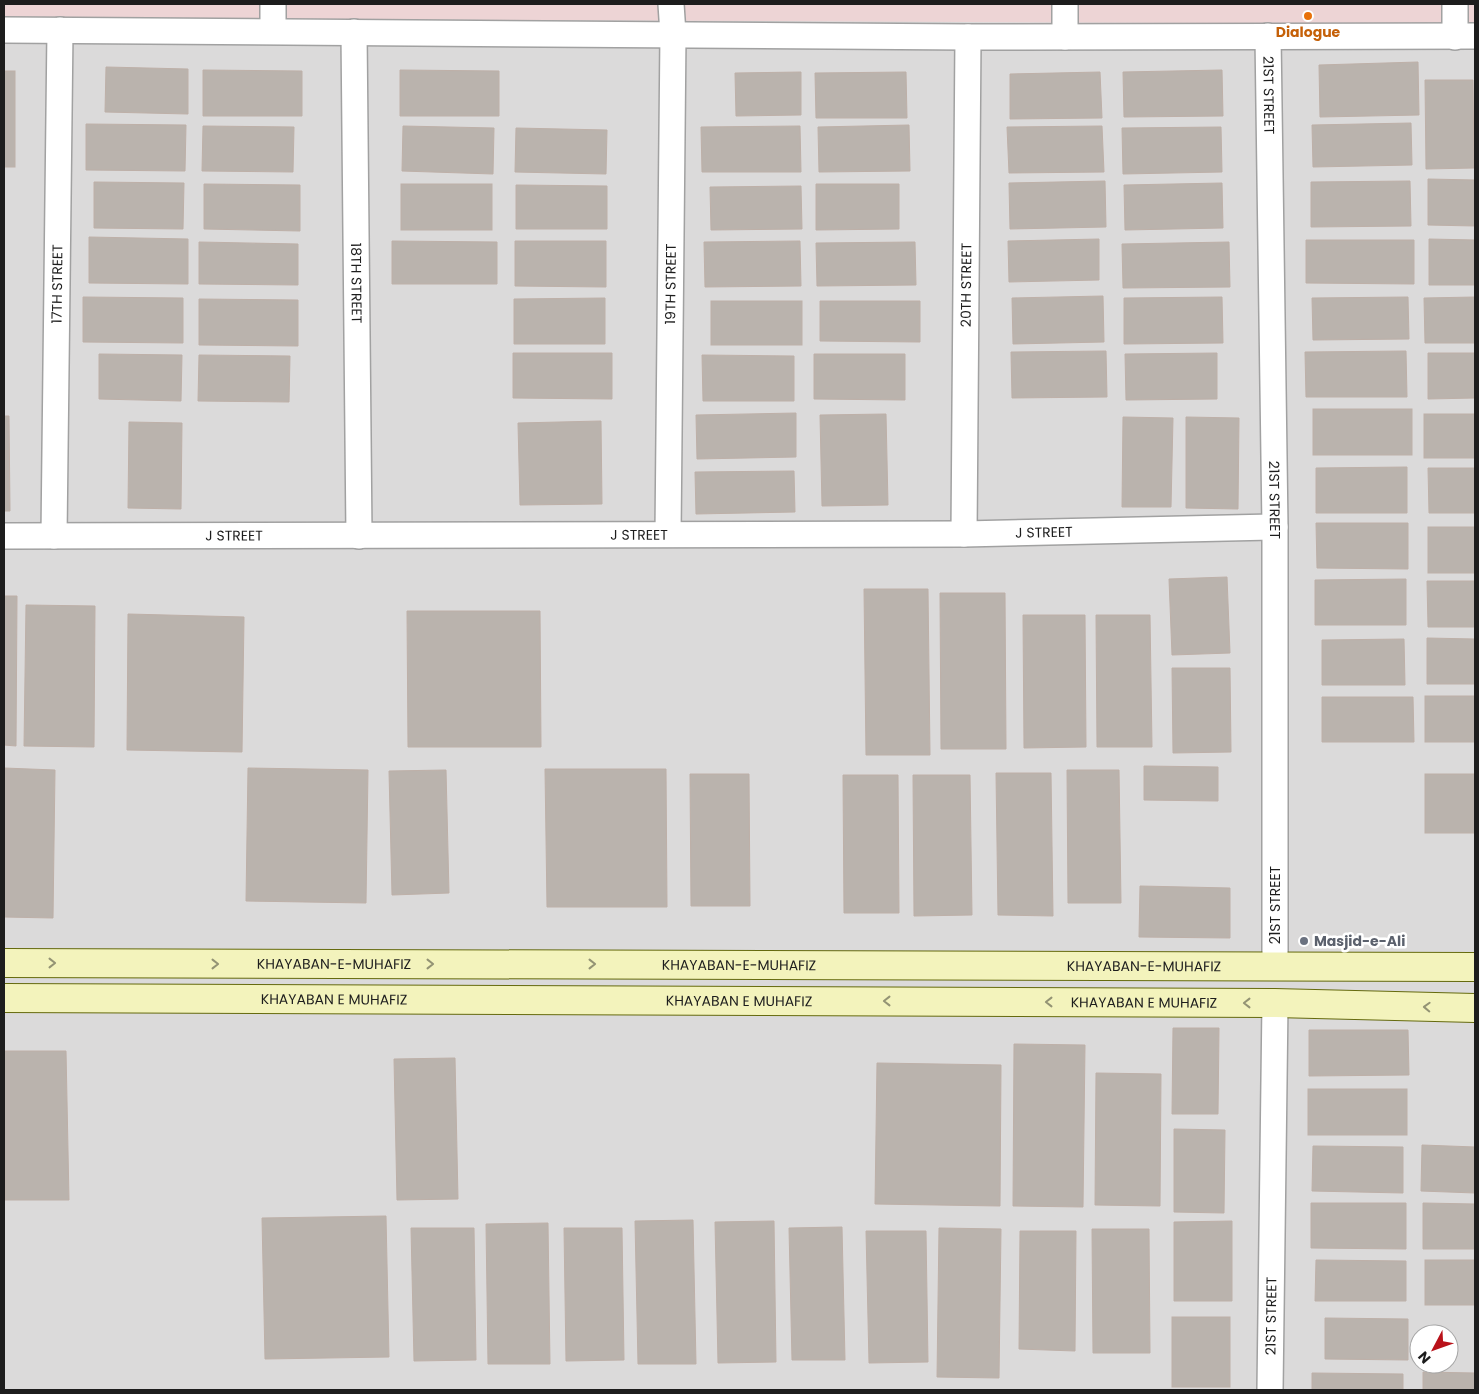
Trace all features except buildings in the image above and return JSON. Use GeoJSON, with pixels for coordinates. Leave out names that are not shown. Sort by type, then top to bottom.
{"type":"FeatureCollection","features":[{"type":"Feature","properties":{"kind":"street"},"geometry":{"type":"LineString","coordinates":[[273,4],[273,31]]}},
{"type":"Feature","properties":{"kind":"street","name":"19TH STREET"},"geometry":{"type":"LineString","coordinates":[[668,534],[673,34],[671,4]]}},
{"type":"Feature","properties":{"kind":"street"},"geometry":{"type":"LineString","coordinates":[[1065,4],[1065,36]]}},
{"type":"Feature","properties":{"kind":"street"},"geometry":{"type":"LineString","coordinates":[[4,30],[968,37],[1465,37],[1455,4]]}},
{"type":"Feature","properties":{"kind":"street","name":"17TH STREET"},"geometry":{"type":"LineString","coordinates":[[54,536],[60,30]]}},
{"type":"Feature","properties":{"kind":"street","name":"18TH STREET"},"geometry":{"type":"LineString","coordinates":[[354,32],[360,536]]}},
{"type":"Feature","properties":{"kind":"street","name":"21ST STREET"},"geometry":{"type":"LineString","coordinates":[[1268,36],[1275,527],[1276,965]]}},
{"type":"Feature","properties":{"kind":"street","name":"20TH STREET"},"geometry":{"type":"LineString","coordinates":[[964,534],[968,37]]}},
{"type":"Feature","properties":{"kind":"street","name":"J STREET"},"geometry":{"type":"LineString","coordinates":[[4,536],[964,534],[1275,527]]}},
{"type":"Feature","properties":{"kind":"street","name":"KHAYABAN-E-MUHAFIZ"},"geometry":{"type":"LineString","coordinates":[[4,963],[1475,967]]}},
{"type":"Feature","properties":{"kind":"street","name":"KHAYABAN E MUHAFIZ"},"geometry":{"type":"LineString","coordinates":[[4,998],[1275,1003],[1475,1008]]}},
{"type":"Feature","properties":{"kind":"street","name":"21ST STREET"},"geometry":{"type":"LineString","coordinates":[[1270,1390],[1275,1003]]}},
{"type":"Feature","properties":{"kind":"shaded area"},"geometry":{"type":"Polygon","coordinates":[[[4,4],[1475,4],[1475,1390],[4,1390],[4,4]]]}},
{"type":"Feature","properties":{"kind":"shaded area"},"geometry":{"type":"Polygon","coordinates":[[[4,4],[1475,4],[1475,24],[4,18],[4,4]]]}},
{"type":"Feature","properties":{"kind":"place","name":"Dialogue"},"geometry":{"type":"Point","coordinates":[1308,16]}},
{"type":"Feature","properties":{"kind":"place","name":"Masjid-e-Ali"},"geometry":{"type":"Point","coordinates":[1304,941]}}]}
